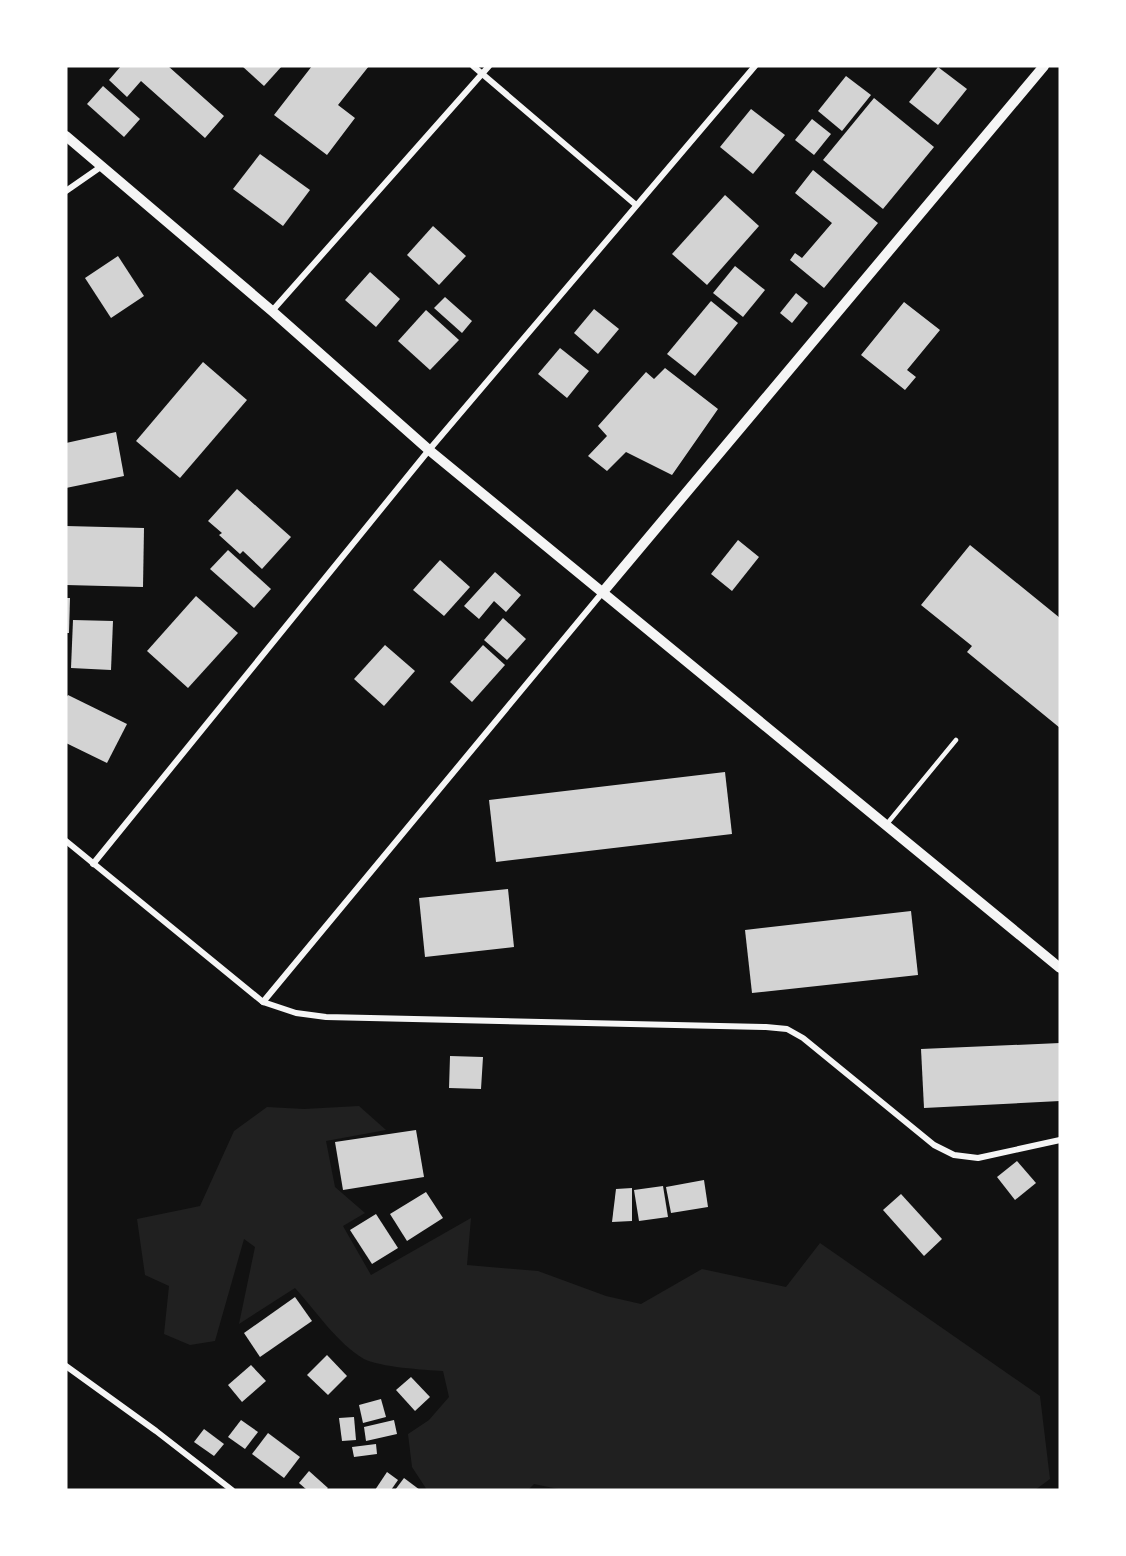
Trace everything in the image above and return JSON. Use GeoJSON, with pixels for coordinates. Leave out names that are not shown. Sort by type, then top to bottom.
{"type":"FeatureCollection","features":[{"type":"Feature","properties":{"kind":"street"},"geometry":{"type":"LineString","coordinates":[[473,66],[636,205]]}},
{"type":"Feature","properties":{"kind":"street"},"geometry":{"type":"LineString","coordinates":[[272,311],[489,66]]}},
{"type":"Feature","properties":{"kind":"street"},"geometry":{"type":"LineString","coordinates":[[93,864],[429,450],[755,66]]}},
{"type":"Feature","properties":{"kind":"street"},"geometry":{"type":"LineString","coordinates":[[263,1002],[1044,66]]}},
{"type":"Feature","properties":{"kind":"street"},"geometry":{"type":"LineString","coordinates":[[66,136],[272,311],[429,450],[1060,968]]}},
{"type":"Feature","properties":{"kind":"street"},"geometry":{"type":"LineString","coordinates":[[66,191],[102,166]]}},
{"type":"Feature","properties":{"kind":"street"},"geometry":{"type":"LineString","coordinates":[[66,841],[263,1002],[296,1013],[326,1017],[787,1029],[803,1038],[934,1145],[954,1155],[978,1158],[1060,1140]]}},
{"type":"Feature","properties":{"kind":"street"},"geometry":{"type":"LineString","coordinates":[[66,1366],[232,1490]]}},
{"type":"Feature","properties":{"kind":"lane"},"geometry":{"type":"LineString","coordinates":[[886,825],[956,740]]}},
{"type":"Feature","properties":{"kind":"shaded area"},"geometry":{"type":"Polygon","coordinates":[[[359,1106],[386,1130],[326,1141],[335,1187],[365,1213],[343,1226],[371,1275],[471,1218],[467,1265],[538,1271],[606,1296],[641,1304],[702,1269],[786,1287],[820,1243],[1040,1396],[1050,1479],[1035,1490],[563,1490],[534,1484],[528,1490],[427,1490],[412,1467],[408,1434],[429,1420],[449,1397],[443,1371],[391,1366],[364,1359],[336,1336],[295,1288],[239,1324],[255,1247],[244,1239],[215,1341],[190,1345],[164,1334],[169,1286],[145,1275],[137,1219],[200,1206],[234,1131],[267,1107],[304,1109],[359,1106]]]}},
{"type":"Feature","properties":{"kind":"building"},"geometry":{"type":"Polygon","coordinates":[[[121,66],[168,66],[224,116],[205,138],[141,81],[127,97],[109,80],[121,66]]]}},
{"type":"Feature","properties":{"kind":"building"},"geometry":{"type":"Polygon","coordinates":[[[242,66],[282,66],[264,86],[242,66]]]}},
{"type":"Feature","properties":{"kind":"building"},"geometry":{"type":"Polygon","coordinates":[[[312,66],[369,66],[338,105],[355,118],[327,155],[274,115],[312,66]]]}},
{"type":"Feature","properties":{"kind":"building"},"geometry":{"type":"Polygon","coordinates":[[[938,67],[967,89],[938,125],[909,102],[938,67]]]}},
{"type":"Feature","properties":{"kind":"building"},"geometry":{"type":"Polygon","coordinates":[[[846,76],[871,95],[842,131],[818,111],[846,76]]]}},
{"type":"Feature","properties":{"kind":"building"},"geometry":{"type":"Polygon","coordinates":[[[103,86],[140,119],[124,137],[87,104],[103,86]]]}},
{"type":"Feature","properties":{"kind":"building"},"geometry":{"type":"Polygon","coordinates":[[[874,98],[934,147],[883,209],[823,160],[874,98]]]}},
{"type":"Feature","properties":{"kind":"building"},"geometry":{"type":"Polygon","coordinates":[[[751,109],[785,135],[753,174],[720,147],[751,109]]]}},
{"type":"Feature","properties":{"kind":"building"},"geometry":{"type":"Polygon","coordinates":[[[812,119],[831,134],[814,155],[795,140],[812,119]]]}},
{"type":"Feature","properties":{"kind":"building"},"geometry":{"type":"Polygon","coordinates":[[[260,154],[310,190],[283,226],[233,189],[260,154]]]}},
{"type":"Feature","properties":{"kind":"building"},"geometry":{"type":"Polygon","coordinates":[[[813,170],[878,223],[824,288],[790,260],[795,253],[802,258],[832,223],[795,193],[813,170]]]}},
{"type":"Feature","properties":{"kind":"building"},"geometry":{"type":"Polygon","coordinates":[[[725,195],[759,226],[707,285],[672,254],[725,195]]]}},
{"type":"Feature","properties":{"kind":"building"},"geometry":{"type":"Polygon","coordinates":[[[433,226],[466,256],[439,285],[407,255],[433,226]]]}},
{"type":"Feature","properties":{"kind":"building"},"geometry":{"type":"Polygon","coordinates":[[[118,256],[144,296],[111,318],[85,278],[118,256]]]}},
{"type":"Feature","properties":{"kind":"building"},"geometry":{"type":"Polygon","coordinates":[[[735,266],[765,290],[743,317],[713,293],[735,266]]]}},
{"type":"Feature","properties":{"kind":"building"},"geometry":{"type":"Polygon","coordinates":[[[370,272],[400,299],[376,327],[345,300],[370,272]]]}},
{"type":"Feature","properties":{"kind":"building"},"geometry":{"type":"Polygon","coordinates":[[[796,293],[808,303],[792,323],[780,313],[796,293]]]}},
{"type":"Feature","properties":{"kind":"building"},"geometry":{"type":"Polygon","coordinates":[[[445,297],[472,321],[462,333],[434,308],[445,297]]]}},
{"type":"Feature","properties":{"kind":"building"},"geometry":{"type":"Polygon","coordinates":[[[711,301],[738,323],[695,376],[667,354],[711,301]]]}},
{"type":"Feature","properties":{"kind":"building"},"geometry":{"type":"Polygon","coordinates":[[[904,302],[940,330],[907,370],[916,377],[905,390],[861,355],[904,302]]]}},
{"type":"Feature","properties":{"kind":"building"},"geometry":{"type":"Polygon","coordinates":[[[594,309],[619,329],[598,354],[574,333],[594,309]]]}},
{"type":"Feature","properties":{"kind":"building"},"geometry":{"type":"Polygon","coordinates":[[[426,310],[459,340],[430,370],[398,341],[426,310]]]}},
{"type":"Feature","properties":{"kind":"building"},"geometry":{"type":"Polygon","coordinates":[[[560,348],[589,371],[567,398],[538,374],[560,348]]]}},
{"type":"Feature","properties":{"kind":"building"},"geometry":{"type":"Polygon","coordinates":[[[203,362],[247,400],[180,478],[136,441],[203,362]]]}},
{"type":"Feature","properties":{"kind":"building"},"geometry":{"type":"Polygon","coordinates":[[[665,368],[718,409],[672,475],[626,452],[607,471],[588,456],[607,436],[598,426],[646,372],[654,379],[665,368]]]}},
{"type":"Feature","properties":{"kind":"building"},"geometry":{"type":"Polygon","coordinates":[[[116,432],[124,476],[66,488],[66,443],[116,432]]]}},
{"type":"Feature","properties":{"kind":"building"},"geometry":{"type":"Polygon","coordinates":[[[237,489],[291,537],[262,569],[243,551],[240,554],[219,535],[222,533],[208,521],[237,489]]]}},
{"type":"Feature","properties":{"kind":"building"},"geometry":{"type":"Polygon","coordinates":[[[66,526],[144,528],[143,587],[66,585],[66,526]]]}},
{"type":"Feature","properties":{"kind":"building"},"geometry":{"type":"Polygon","coordinates":[[[738,540],[759,557],[732,591],[711,574],[738,540]]]}},
{"type":"Feature","properties":{"kind":"building"},"geometry":{"type":"Polygon","coordinates":[[[970,545],[1060,618],[1060,728],[967,652],[972,646],[921,605],[970,545]]]}},
{"type":"Feature","properties":{"kind":"building"},"geometry":{"type":"Polygon","coordinates":[[[228,550],[271,589],[254,608],[210,569],[228,550]]]}},
{"type":"Feature","properties":{"kind":"building"},"geometry":{"type":"Polygon","coordinates":[[[440,560],[470,587],[444,616],[413,590],[440,560]]]}},
{"type":"Feature","properties":{"kind":"building"},"geometry":{"type":"Polygon","coordinates":[[[495,572],[521,595],[506,612],[494,601],[479,619],[464,606],[495,572]]]}},
{"type":"Feature","properties":{"kind":"building"},"geometry":{"type":"Polygon","coordinates":[[[196,596],[238,633],[188,688],[147,651],[196,596]]]}},
{"type":"Feature","properties":{"kind":"building"},"geometry":{"type":"Polygon","coordinates":[[[66,598],[70,598],[69,633],[66,633],[66,598]]]}},
{"type":"Feature","properties":{"kind":"building"},"geometry":{"type":"Polygon","coordinates":[[[503,618],[526,639],[507,660],[484,640],[503,618]]]}},
{"type":"Feature","properties":{"kind":"building"},"geometry":{"type":"Polygon","coordinates":[[[73,620],[113,621],[111,670],[71,668],[73,620]]]}},
{"type":"Feature","properties":{"kind":"building"},"geometry":{"type":"Polygon","coordinates":[[[385,645],[415,671],[384,706],[354,679],[385,645]]]}},
{"type":"Feature","properties":{"kind":"building"},"geometry":{"type":"Polygon","coordinates":[[[483,645],[505,665],[472,702],[450,682],[483,645]]]}},
{"type":"Feature","properties":{"kind":"building"},"geometry":{"type":"Polygon","coordinates":[[[68,695],[127,724],[107,763],[66,743],[66,698],[68,695]]]}},
{"type":"Feature","properties":{"kind":"building"},"geometry":{"type":"Polygon","coordinates":[[[725,772],[732,834],[496,862],[489,800],[725,772]]]}},
{"type":"Feature","properties":{"kind":"building"},"geometry":{"type":"Polygon","coordinates":[[[508,889],[514,947],[425,957],[419,898],[508,889]]]}},
{"type":"Feature","properties":{"kind":"building"},"geometry":{"type":"Polygon","coordinates":[[[911,911],[918,975],[752,993],[745,930],[911,911]]]}},
{"type":"Feature","properties":{"kind":"building"},"geometry":{"type":"Polygon","coordinates":[[[1060,1043],[1060,1101],[924,1108],[921,1049],[1060,1043]]]}},
{"type":"Feature","properties":{"kind":"building"},"geometry":{"type":"Polygon","coordinates":[[[450,1056],[483,1057],[481,1089],[449,1088],[450,1056]]]}},
{"type":"Feature","properties":{"kind":"building"},"geometry":{"type":"Polygon","coordinates":[[[416,1130],[424,1177],[343,1190],[335,1142],[416,1130]]]}},
{"type":"Feature","properties":{"kind":"building"},"geometry":{"type":"Polygon","coordinates":[[[1017,1161],[1036,1183],[1015,1200],[997,1177],[1017,1161]]]}},
{"type":"Feature","properties":{"kind":"building"},"geometry":{"type":"Polygon","coordinates":[[[704,1180],[708,1207],[671,1213],[666,1187],[704,1180]]]}},
{"type":"Feature","properties":{"kind":"building"},"geometry":{"type":"Polygon","coordinates":[[[663,1186],[668,1217],[639,1221],[634,1190],[663,1186]]]}},
{"type":"Feature","properties":{"kind":"building"},"geometry":{"type":"Polygon","coordinates":[[[632,1188],[632,1221],[612,1222],[616,1189],[632,1188]]]}},
{"type":"Feature","properties":{"kind":"building"},"geometry":{"type":"Polygon","coordinates":[[[426,1192],[443,1218],[407,1241],[390,1214],[426,1192]]]}},
{"type":"Feature","properties":{"kind":"building"},"geometry":{"type":"Polygon","coordinates":[[[901,1194],[942,1239],[924,1256],[883,1210],[901,1194]]]}},
{"type":"Feature","properties":{"kind":"building"},"geometry":{"type":"Polygon","coordinates":[[[376,1214],[398,1248],[372,1264],[350,1230],[376,1214]]]}},
{"type":"Feature","properties":{"kind":"building"},"geometry":{"type":"Polygon","coordinates":[[[295,1297],[312,1321],[260,1357],[244,1333],[295,1297]]]}},
{"type":"Feature","properties":{"kind":"building"},"geometry":{"type":"Polygon","coordinates":[[[327,1355],[347,1376],[328,1395],[307,1375],[327,1355]]]}},
{"type":"Feature","properties":{"kind":"building"},"geometry":{"type":"Polygon","coordinates":[[[251,1365],[266,1381],[242,1402],[228,1385],[251,1365]]]}},
{"type":"Feature","properties":{"kind":"building"},"geometry":{"type":"Polygon","coordinates":[[[411,1377],[430,1397],[415,1411],[396,1390],[411,1377]]]}},
{"type":"Feature","properties":{"kind":"building"},"geometry":{"type":"Polygon","coordinates":[[[381,1399],[386,1417],[363,1423],[359,1405],[381,1399]]]}},
{"type":"Feature","properties":{"kind":"building"},"geometry":{"type":"Polygon","coordinates":[[[354,1417],[356,1440],[342,1441],[339,1418],[354,1417]]]}},
{"type":"Feature","properties":{"kind":"building"},"geometry":{"type":"Polygon","coordinates":[[[241,1420],[258,1432],[245,1449],[228,1437],[241,1420]]]}},
{"type":"Feature","properties":{"kind":"building"},"geometry":{"type":"Polygon","coordinates":[[[394,1420],[397,1434],[366,1441],[364,1427],[394,1420]]]}},
{"type":"Feature","properties":{"kind":"building"},"geometry":{"type":"Polygon","coordinates":[[[204,1429],[224,1444],[214,1456],[194,1442],[204,1429]]]}},
{"type":"Feature","properties":{"kind":"building"},"geometry":{"type":"Polygon","coordinates":[[[268,1433],[300,1457],[284,1478],[252,1454],[268,1433]]]}},
{"type":"Feature","properties":{"kind":"building"},"geometry":{"type":"Polygon","coordinates":[[[376,1444],[377,1454],[354,1457],[352,1447],[376,1444]]]}},
{"type":"Feature","properties":{"kind":"building"},"geometry":{"type":"Polygon","coordinates":[[[309,1471],[328,1488],[326,1490],[307,1490],[299,1483],[309,1471]]]}},
{"type":"Feature","properties":{"kind":"building"},"geometry":{"type":"Polygon","coordinates":[[[387,1472],[398,1480],[391,1490],[375,1490],[387,1472]]]}},
{"type":"Feature","properties":{"kind":"building"},"geometry":{"type":"Polygon","coordinates":[[[404,1478],[420,1490],[395,1490],[404,1478]]]}}]}
